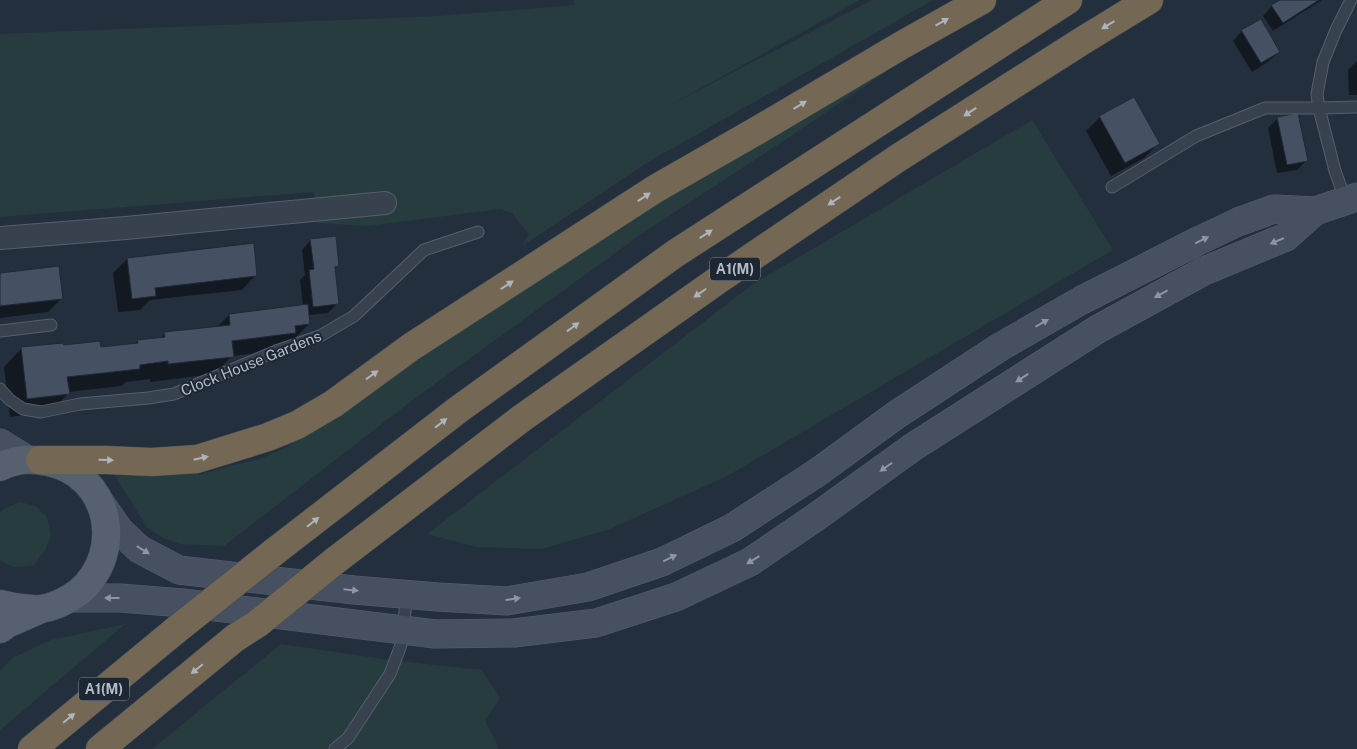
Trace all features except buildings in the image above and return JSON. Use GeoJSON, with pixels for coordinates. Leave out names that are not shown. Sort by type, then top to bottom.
{"type":"FeatureCollection","features":[{"type":"Feature","properties":{"kind":"highway"},"geometry":{"type":"LineString","coordinates":[[33,460],[152,462],[196,460],[268,437],[297,425],[333,404],[411,347],[655,189],[982,0]]}},
{"type":"Feature","properties":{"kind":"highway","name":"A1(M)"},"geometry":{"type":"LineString","coordinates":[[32,749],[176,630],[459,409],[676,253],[1068,0]]}},
{"type":"Feature","properties":{"kind":"highway","name":"A1(M)"},"geometry":{"type":"LineString","coordinates":[[100,749],[234,638],[257,624],[336,560],[522,418],[726,275],[898,158],[1149,0]]}},
{"type":"Feature","properties":{"kind":"main road"},"geometry":{"type":"LineString","coordinates":[[0,467],[8,463],[33,460],[54,463],[68,469],[91,488],[119,530],[139,549],[179,570],[354,590],[507,601],[588,587],[662,562],[732,528],[818,472],[896,415],[1000,347],[1082,300],[1198,241],[1274,209],[1315,211],[1351,199]]}},
{"type":"Feature","properties":{"kind":"main road"},"geometry":{"type":"LineString","coordinates":[[72,598],[120,598],[183,603],[435,634],[514,633],[596,623],[676,597],[750,562],[914,448],[1098,329],[1204,271],[1286,237],[1315,211]]}},
{"type":"Feature","properties":{"kind":"main road"},"geometry":{"type":"LineString","coordinates":[[0,443],[33,460]]}},
{"type":"Feature","properties":{"kind":"main road"},"geometry":{"type":"LineString","coordinates":[[0,604],[22,609],[58,605],[72,598],[88,584],[100,565],[106,544],[106,522],[99,501]]}},
{"type":"Feature","properties":{"kind":"main road"},"geometry":{"type":"LineString","coordinates":[[0,629],[43,608]]}},
{"type":"Feature","properties":{"kind":"street"},"geometry":{"type":"LineString","coordinates":[[0,238],[385,203]]}},
{"type":"Feature","properties":{"kind":"lane"},"geometry":{"type":"LineString","coordinates":[[1351,0],[1323,62],[1317,94],[1334,171],[1351,199]]}},
{"type":"Feature","properties":{"kind":"lane"},"geometry":{"type":"LineString","coordinates":[[1112,187],[1196,136],[1265,108],[1357,107]]}},
{"type":"Feature","properties":{"kind":"lane","name":"Clock House Gardens"},"geometry":{"type":"LineString","coordinates":[[0,389],[10,400],[23,409],[41,412],[80,404],[174,394],[276,351],[320,336],[354,316],[424,250],[478,232]]}},
{"type":"Feature","properties":{"kind":"lane"},"geometry":{"type":"LineString","coordinates":[[0,331],[51,325]]}},
{"type":"Feature","properties":{"kind":"lane"},"geometry":{"type":"LineString","coordinates":[[336,749],[348,738],[390,674],[401,645],[407,595]]}},
{"type":"Feature","properties":{"kind":"green space"},"geometry":{"type":"Polygon","coordinates":[[[573,0],[860,0],[667,107],[872,0],[933,0],[645,164],[522,246],[529,234],[512,213],[500,209],[368,226],[317,223],[314,192],[0,217],[0,34],[438,16],[575,5],[573,0]]]}},
{"type":"Feature","properties":{"kind":"green space"},"geometry":{"type":"Polygon","coordinates":[[[899,63],[640,235],[414,399],[224,546],[180,544],[163,538],[147,527],[113,473],[198,468],[198,475],[260,459],[287,447],[629,220],[899,63]]]}},
{"type":"Feature","properties":{"kind":"green space"},"geometry":{"type":"Polygon","coordinates":[[[1032,120],[1113,250],[729,475],[610,529],[542,549],[477,547],[427,534],[753,284],[1032,120]]]}},
{"type":"Feature","properties":{"kind":"green space"},"geometry":{"type":"Polygon","coordinates":[[[20,502],[35,506],[47,517],[51,534],[46,549],[34,565],[16,567],[8,565],[0,559],[0,513],[4,509],[20,502]]]}},
{"type":"Feature","properties":{"kind":"green space"},"geometry":{"type":"Polygon","coordinates":[[[125,624],[0,730],[0,670],[14,657],[51,640],[125,624]]]}},
{"type":"Feature","properties":{"kind":"green space"},"geometry":{"type":"Polygon","coordinates":[[[281,644],[390,660],[482,670],[500,698],[485,721],[499,749],[152,749],[281,644]]]}}]}
